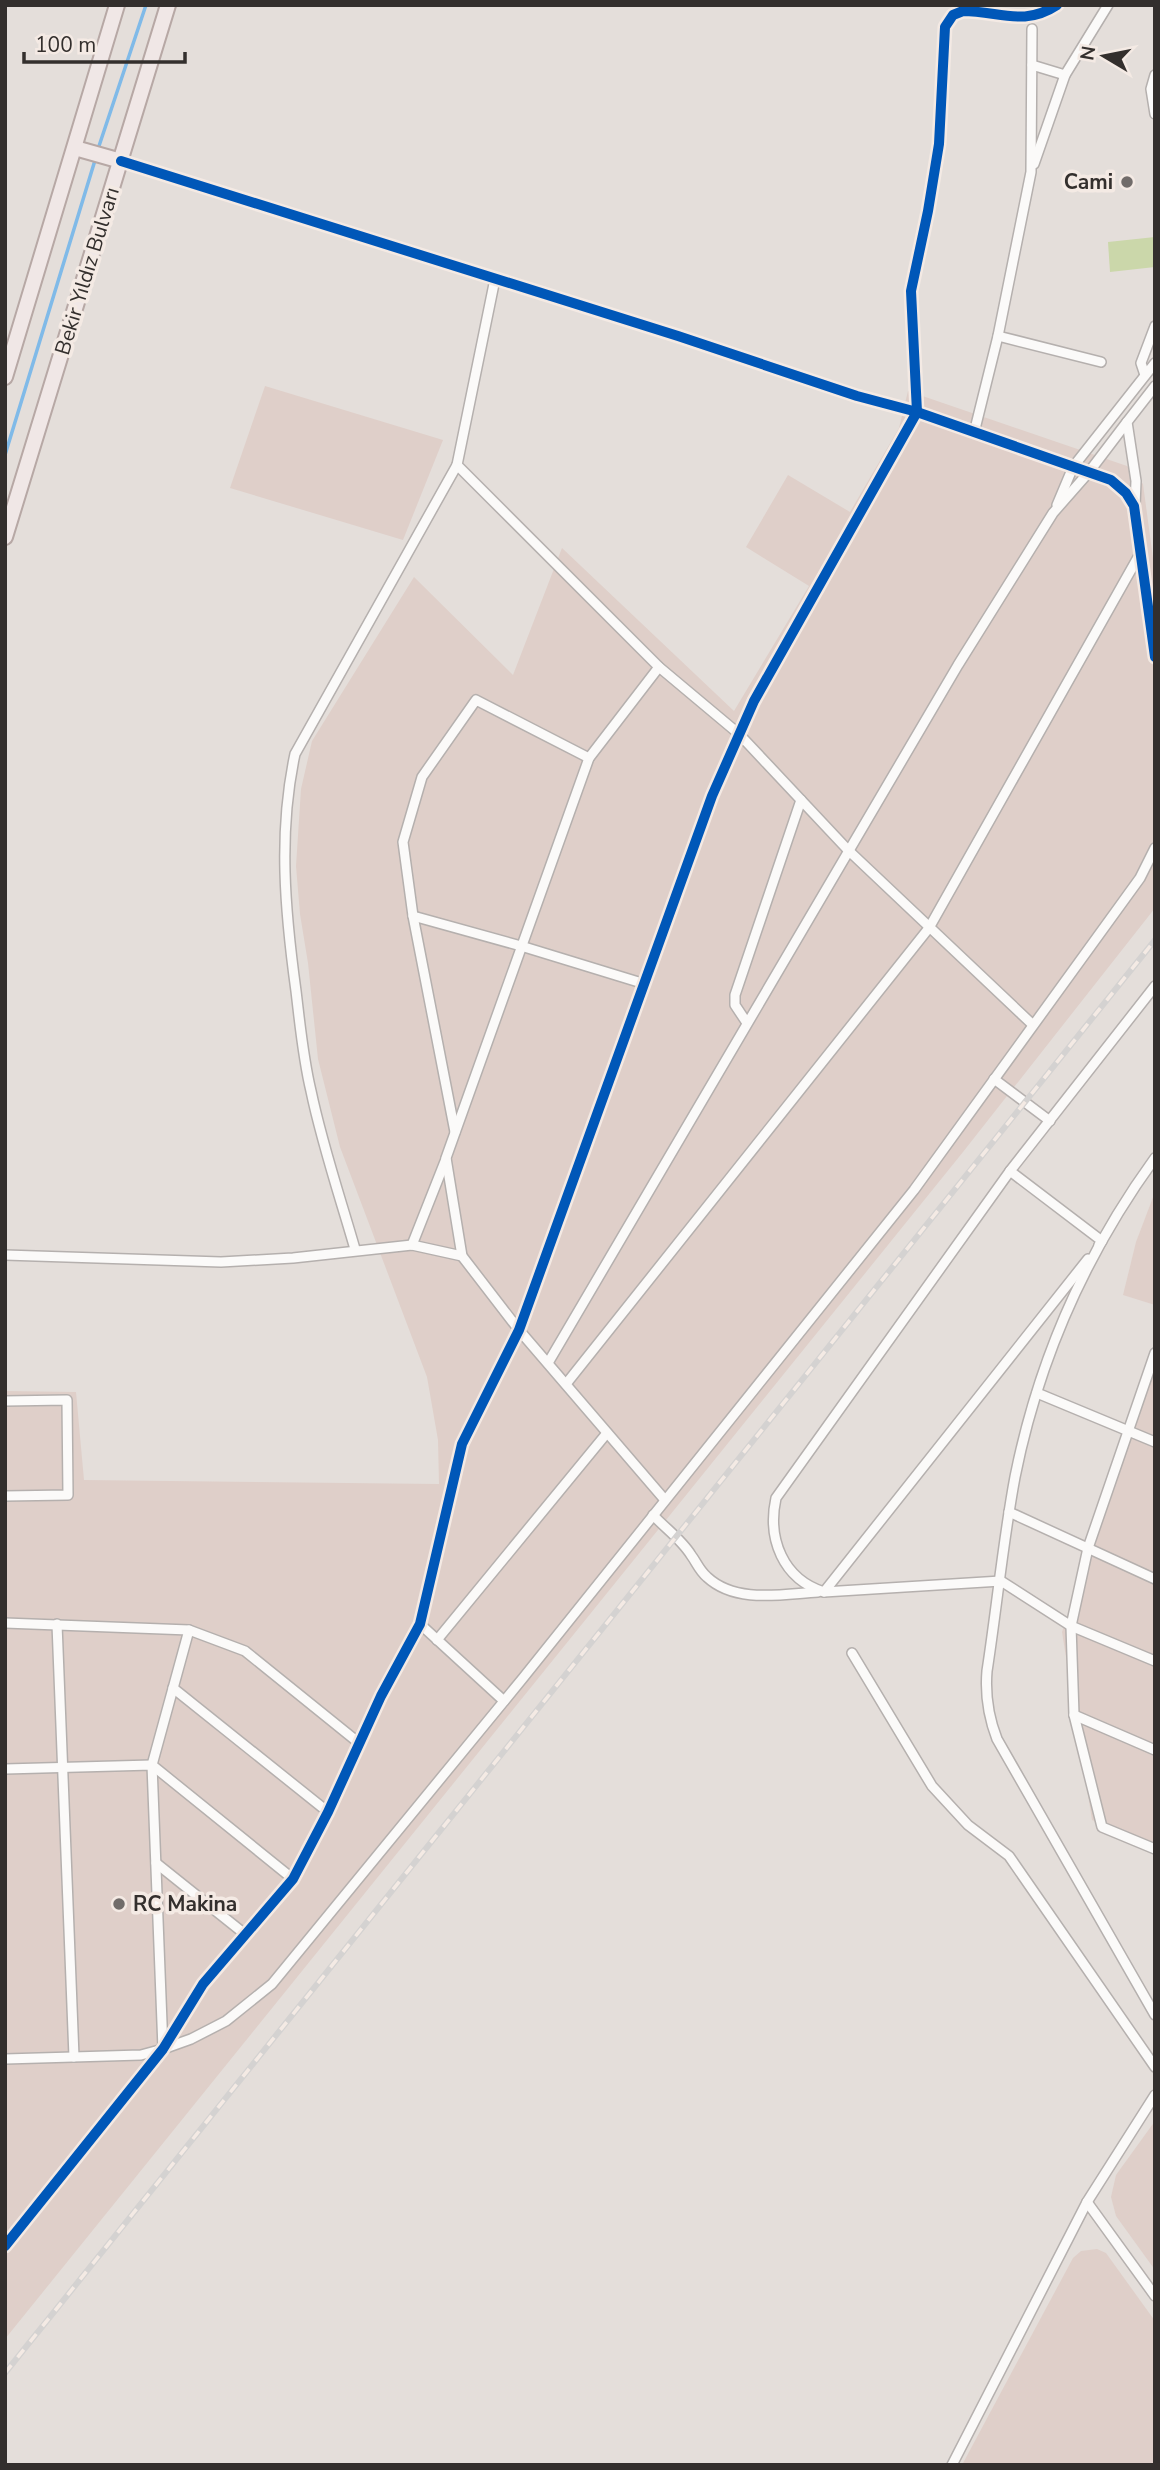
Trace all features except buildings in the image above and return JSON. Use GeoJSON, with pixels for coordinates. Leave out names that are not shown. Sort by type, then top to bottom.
{"type":"FeatureCollection","features":[{"type":"Feature","properties":{"kind":"main road"},"geometry":{"type":"LineString","coordinates":[[5,377],[81,150],[117,5]]}},
{"type":"Feature","properties":{"kind":"main road","name":"Bekir Yıldız Bulvarı"},"geometry":{"type":"LineString","coordinates":[[5,537],[167,5]]}},
{"type":"Feature","properties":{"kind":"main road"},"geometry":{"type":"LineString","coordinates":[[81,150],[121,161]]}},
{"type":"Feature","properties":{"kind":"street"},"geometry":{"type":"LineString","coordinates":[[5,2246],[163,2049],[203,1984],[293,1879],[328,1812],[381,1696],[420,1624],[462,1444],[519,1330],[712,796],[754,701],[917,412],[911,291],[939,144],[945,27],[953,15],[963,11],[1027,18],[1044,14],[1057,5]]}},
{"type":"Feature","properties":{"kind":"street"},"geometry":{"type":"LineString","coordinates":[[974,433],[998,336],[1031,172],[1065,75],[1108,5]]}},
{"type":"Feature","properties":{"kind":"street"},"geometry":{"type":"LineString","coordinates":[[1031,172],[1032,29]]}},
{"type":"Feature","properties":{"kind":"street"},"geometry":{"type":"LineString","coordinates":[[1032,65],[1065,75]]}},
{"type":"Feature","properties":{"kind":"street"},"geometry":{"type":"LineString","coordinates":[[1155,75],[1151,89],[1155,114]]}},
{"type":"Feature","properties":{"kind":"street"},"geometry":{"type":"LineString","coordinates":[[121,161],[857,396],[917,412],[1111,480],[1122,488],[1130,499],[1135,514]]}},
{"type":"Feature","properties":{"kind":"street"},"geometry":{"type":"LineString","coordinates":[[355,1249],[311,1091],[301,1032],[285,891],[284,828],[288,790],[295,754],[457,465],[495,279]]}},
{"type":"Feature","properties":{"kind":"street"},"geometry":{"type":"LineString","coordinates":[[1145,376],[1141,363],[1155,326]]}},
{"type":"Feature","properties":{"kind":"street"},"geometry":{"type":"LineString","coordinates":[[998,336],[1101,362]]}},
{"type":"Feature","properties":{"kind":"street"},"geometry":{"type":"LineString","coordinates":[[1054,513],[1073,467],[1155,363]]}},
{"type":"Feature","properties":{"kind":"street"},"geometry":{"type":"LineString","coordinates":[[548,1363],[958,665],[1054,513],[1155,386]]}},
{"type":"Feature","properties":{"kind":"street"},"geometry":{"type":"LineString","coordinates":[[1127,422],[1136,481],[1135,514],[1155,657]]}},
{"type":"Feature","properties":{"kind":"street"},"geometry":{"type":"LineString","coordinates":[[457,465],[659,667],[739,734],[848,850],[1033,1026]]}},
{"type":"Feature","properties":{"kind":"street"},"geometry":{"type":"LineString","coordinates":[[566,1384],[929,928],[1140,552]]}},
{"type":"Feature","properties":{"kind":"street"},"geometry":{"type":"LineString","coordinates":[[412,1245],[446,1158],[589,758],[659,667]]}},
{"type":"Feature","properties":{"kind":"street"},"geometry":{"type":"LineString","coordinates":[[455,1132],[412,916],[403,842],[422,777],[475,700],[589,758]]}},
{"type":"Feature","properties":{"kind":"street"},"geometry":{"type":"LineString","coordinates":[[747,1023],[735,1006],[735,995],[801,800]]}},
{"type":"Feature","properties":{"kind":"street"},"geometry":{"type":"LineString","coordinates":[[5,2059],[141,2055],[163,2049],[191,2039],[226,2021],[272,1984],[504,1701],[914,1190],[1140,878],[1155,848]]}},
{"type":"Feature","properties":{"kind":"street"},"geometry":{"type":"LineString","coordinates":[[412,916],[645,984]]}},
{"type":"Feature","properties":{"kind":"street"},"geometry":{"type":"LineString","coordinates":[[824,1592],[798,1579],[781,1555],[773,1527],[776,1498],[1010,1171],[1155,986]]}},
{"type":"Feature","properties":{"kind":"street"},"geometry":{"type":"LineString","coordinates":[[994,1079],[1050,1121]]}},
{"type":"Feature","properties":{"kind":"street"},"geometry":{"type":"LineString","coordinates":[[446,1158],[462,1256],[519,1330],[665,1500]]}},
{"type":"Feature","properties":{"kind":"street"},"geometry":{"type":"LineString","coordinates":[[824,1592],[1102,1241],[1155,1158]]}},
{"type":"Feature","properties":{"kind":"street"},"geometry":{"type":"LineString","coordinates":[[1010,1171],[1102,1241]]}},
{"type":"Feature","properties":{"kind":"street"},"geometry":{"type":"LineString","coordinates":[[1102,1241],[1070,1305],[1037,1393],[1023,1441],[1009,1512],[986,1682],[987,1705],[992,1728],[1155,2015]]}},
{"type":"Feature","properties":{"kind":"street"},"geometry":{"type":"LineString","coordinates":[[5,1255],[221,1262],[293,1258],[355,1249],[412,1245],[462,1256]]}},
{"type":"Feature","properties":{"kind":"street"},"geometry":{"type":"LineString","coordinates":[[1155,1353],[1088,1548],[1071,1626],[1074,1715],[1102,1827],[1155,1849]]}},
{"type":"Feature","properties":{"kind":"street"},"geometry":{"type":"LineString","coordinates":[[1037,1393],[1155,1442]]}},
{"type":"Feature","properties":{"kind":"street"},"geometry":{"type":"LineString","coordinates":[[5,1401],[67,1400],[68,1495],[5,1496]]}},
{"type":"Feature","properties":{"kind":"street"},"geometry":{"type":"LineString","coordinates":[[438,1640],[607,1433]]}},
{"type":"Feature","properties":{"kind":"street"},"geometry":{"type":"LineString","coordinates":[[1009,1512],[1155,1579]]}},
{"type":"Feature","properties":{"kind":"street"},"geometry":{"type":"LineString","coordinates":[[653,1515],[691,1554],[705,1576],[726,1589],[755,1595],[1001,1581],[1071,1626],[1155,1661]]}},
{"type":"Feature","properties":{"kind":"street"},"geometry":{"type":"LineString","coordinates":[[5,1623],[190,1630],[245,1651],[359,1743]]}},
{"type":"Feature","properties":{"kind":"street"},"geometry":{"type":"LineString","coordinates":[[57,1624],[74,2057]]}},
{"type":"Feature","properties":{"kind":"street"},"geometry":{"type":"LineString","coordinates":[[420,1624],[504,1701]]}},
{"type":"Feature","properties":{"kind":"street"},"geometry":{"type":"LineString","coordinates":[[163,2049],[152,1765],[190,1630]]}},
{"type":"Feature","properties":{"kind":"street"},"geometry":{"type":"LineString","coordinates":[[852,1653],[932,1786],[968,1825],[1009,1856],[1155,2067]]}},
{"type":"Feature","properties":{"kind":"street"},"geometry":{"type":"LineString","coordinates":[[173,1688],[328,1812]]}},
{"type":"Feature","properties":{"kind":"street"},"geometry":{"type":"LineString","coordinates":[[1074,1715],[1155,1749]]}},
{"type":"Feature","properties":{"kind":"street"},"geometry":{"type":"LineString","coordinates":[[5,1769],[152,1765],[293,1879]]}},
{"type":"Feature","properties":{"kind":"street"},"geometry":{"type":"LineString","coordinates":[[156,1863],[246,1935]]}},
{"type":"Feature","properties":{"kind":"street"},"geometry":{"type":"LineString","coordinates":[[952,2465],[1087,2202],[1155,2095]]}},
{"type":"Feature","properties":{"kind":"street"},"geometry":{"type":"LineString","coordinates":[[1087,2202],[1155,2296]]}},
{"type":"Feature","properties":{"kind":"shaded area"},"geometry":{"type":"Polygon","coordinates":[[[265,386],[443,440],[403,540],[230,488],[265,386]]]}},
{"type":"Feature","properties":{"kind":"shaded area"},"geometry":{"type":"Polygon","coordinates":[[[908,391],[1127,466],[1143,484],[1155,573],[1155,908],[963,1152],[5,2339],[5,1391],[76,1392],[84,1480],[439,1484],[438,1440],[427,1377],[340,1147],[318,1059],[296,866],[301,789],[312,741],[414,577],[513,675],[562,548],[734,711],[809,586],[746,547],[788,475],[850,512],[899,428],[908,391]]]}},
{"type":"Feature","properties":{"kind":"shaded area"},"geometry":{"type":"Polygon","coordinates":[[[1155,1192],[1155,1305],[1123,1295],[1136,1242],[1155,1192]]]}},
{"type":"Feature","properties":{"kind":"shaded area"},"geometry":{"type":"Polygon","coordinates":[[[1155,1364],[1155,1851],[1092,1820],[1062,1632],[1155,1364]]]}},
{"type":"Feature","properties":{"kind":"shaded area"},"geometry":{"type":"Polygon","coordinates":[[[1155,2121],[1155,2270],[1116,2216],[1111,2197],[1116,2175],[1155,2121]]]}},
{"type":"Feature","properties":{"kind":"shaded area"},"geometry":{"type":"Polygon","coordinates":[[[1097,2249],[1106,2253],[1155,2321],[1155,2465],[962,2465],[1073,2258],[1081,2251],[1097,2249]]]}},
{"type":"Feature","properties":{"kind":"green space"},"geometry":{"type":"Polygon","coordinates":[[[1155,237],[1155,267],[1110,272],[1108,242],[1155,237]]]}},
{"type":"Feature","properties":{"kind":"waterway"},"geometry":{"type":"LineString","coordinates":[[98,149],[146,5]]}},
{"type":"Feature","properties":{"kind":"waterway"},"geometry":{"type":"LineString","coordinates":[[5,455],[96,157]]}},
{"type":"Feature","properties":{"kind":"railway"},"geometry":{"type":"LineString","coordinates":[[5,2373],[1155,940]]}},
{"type":"Feature","properties":{"kind":"cycle path"},"geometry":{"type":"LineString","coordinates":[[5,2246],[163,2049],[203,1984],[293,1879],[328,1812],[381,1696],[420,1624],[462,1444],[519,1330],[712,796],[754,701],[917,412],[911,291],[939,144],[945,27],[953,15],[963,11],[1022,17],[1045,12],[1057,5]]}},
{"type":"Feature","properties":{"kind":"cycle path"},"geometry":{"type":"LineString","coordinates":[[121,161],[678,336],[857,396],[917,412],[1111,480],[1126,493],[1134,506],[1155,657]]}},
{"type":"Feature","properties":{"kind":"place","name":"Cami"},"geometry":{"type":"Point","coordinates":[1127,182]}},
{"type":"Feature","properties":{"kind":"place","name":"RC Makina"},"geometry":{"type":"Point","coordinates":[119,1904]}}]}
